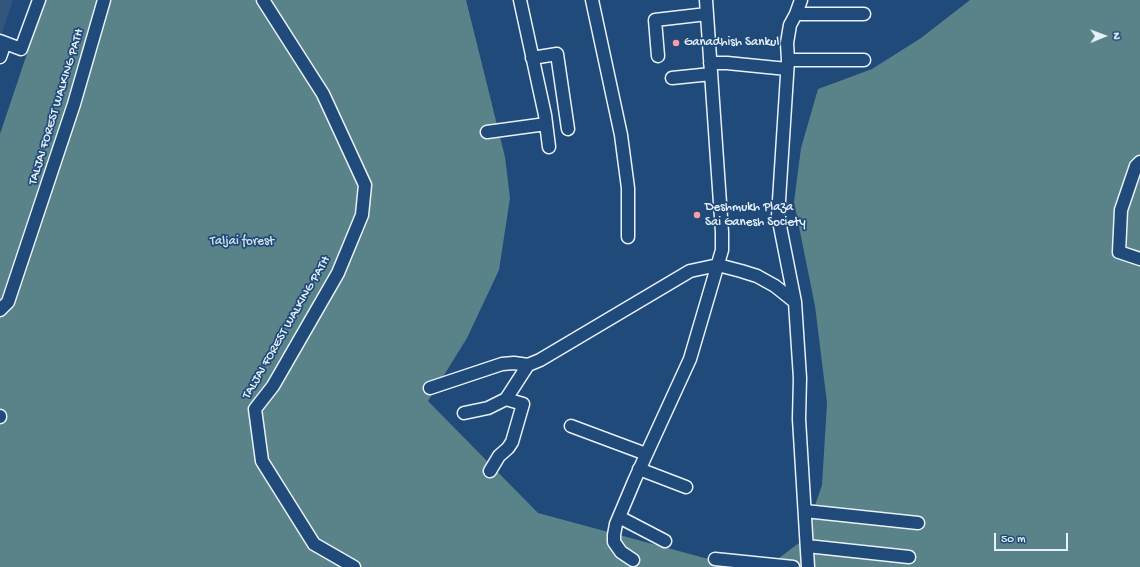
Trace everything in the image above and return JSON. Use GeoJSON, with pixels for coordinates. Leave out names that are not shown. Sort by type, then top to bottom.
{"type":"FeatureCollection","features":[{"type":"Feature","properties":{"kind":"street"},"geometry":{"type":"LineString","coordinates":[[0,57],[3,42],[21,49],[39,0]]}},
{"type":"Feature","properties":{"kind":"street","name":"TALJAI FOREST WALKING PATH"},"geometry":{"type":"LineString","coordinates":[[0,310],[8,302],[74,104],[104,0]]}},
{"type":"Feature","properties":{"kind":"street","name":"TALJAI FOREST WALKING PATH"},"geometry":{"type":"LineString","coordinates":[[263,0],[323,94],[365,185],[362,215],[338,273],[273,386],[255,409],[262,461],[314,544],[354,567]]}},
{"type":"Feature","properties":{"kind":"street"},"geometry":{"type":"LineString","coordinates":[[520,0],[546,124],[549,147]]}},
{"type":"Feature","properties":{"kind":"street"},"geometry":{"type":"LineString","coordinates":[[592,0],[621,135],[628,188],[628,237]]}},
{"type":"Feature","properties":{"kind":"street"},"geometry":{"type":"LineString","coordinates":[[633,560],[621,552],[614,542],[614,535],[619,517],[639,469],[690,359],[722,250],[716,66],[706,0]]}},
{"type":"Feature","properties":{"kind":"street"},"geometry":{"type":"LineString","coordinates":[[801,0],[790,25],[787,43],[778,216],[795,302],[800,378],[799,419],[808,567]]}},
{"type":"Feature","properties":{"kind":"street"},"geometry":{"type":"LineString","coordinates":[[658,56],[655,20],[707,14]]}},
{"type":"Feature","properties":{"kind":"street"},"geometry":{"type":"LineString","coordinates":[[796,14],[864,14]]}},
{"type":"Feature","properties":{"kind":"street"},"geometry":{"type":"LineString","coordinates":[[532,58],[557,54],[568,129]]}},
{"type":"Feature","properties":{"kind":"street"},"geometry":{"type":"LineString","coordinates":[[672,78],[716,66],[787,65],[864,60]]}},
{"type":"Feature","properties":{"kind":"street"},"geometry":{"type":"LineString","coordinates":[[487,132],[546,124]]}},
{"type":"Feature","properties":{"kind":"street"},"geometry":{"type":"LineString","coordinates":[[1140,162],[1136,166],[1121,210],[1118,252],[1140,258]]}},
{"type":"Feature","properties":{"kind":"street"},"geometry":{"type":"LineString","coordinates":[[430,388],[502,364],[528,364],[540,360],[690,272],[718,265],[757,276],[776,286],[795,302]]}},
{"type":"Feature","properties":{"kind":"street"},"geometry":{"type":"LineString","coordinates":[[464,413],[488,408],[506,398],[528,364]]}},
{"type":"Feature","properties":{"kind":"street"},"geometry":{"type":"LineString","coordinates":[[490,471],[499,456],[512,442],[523,404],[506,398]]}},
{"type":"Feature","properties":{"kind":"street"},"geometry":{"type":"LineString","coordinates":[[571,426],[646,454]]}},
{"type":"Feature","properties":{"kind":"street"},"geometry":{"type":"LineString","coordinates":[[639,469],[686,488]]}},
{"type":"Feature","properties":{"kind":"street"},"geometry":{"type":"LineString","coordinates":[[805,511],[918,523]]}},
{"type":"Feature","properties":{"kind":"street"},"geometry":{"type":"LineString","coordinates":[[619,517],[665,541]]}},
{"type":"Feature","properties":{"kind":"street"},"geometry":{"type":"LineString","coordinates":[[807,546],[910,557]]}},
{"type":"Feature","properties":{"kind":"street"},"geometry":{"type":"LineString","coordinates":[[715,559],[793,567]]}},
{"type":"Feature","properties":{"kind":"shaded area"},"geometry":{"type":"Polygon","coordinates":[[[0,0],[13,0],[0,39],[0,0]]]}},
{"type":"Feature","properties":{"kind":"green space","name":"Taljai forest"},"geometry":{"type":"Polygon","coordinates":[[[45,0],[466,0],[505,157],[510,198],[499,270],[467,338],[428,401],[538,513],[738,567],[0,567],[0,134],[45,0]]]}},
{"type":"Feature","properties":{"kind":"green space"},"geometry":{"type":"Polygon","coordinates":[[[970,0],[1140,0],[1140,567],[767,567],[803,540],[822,485],[827,403],[815,306],[794,202],[801,148],[818,89],[872,69],[921,38],[970,0]]]}},
{"type":"Feature","properties":{"kind":"place","name":"Ganadhish Sankul"},"geometry":{"type":"Point","coordinates":[676,43]}},
{"type":"Feature","properties":{"kind":"place","name":"Deshmukh Plaza Sai Ganesh Society"},"geometry":{"type":"Point","coordinates":[697,215]}}]}
